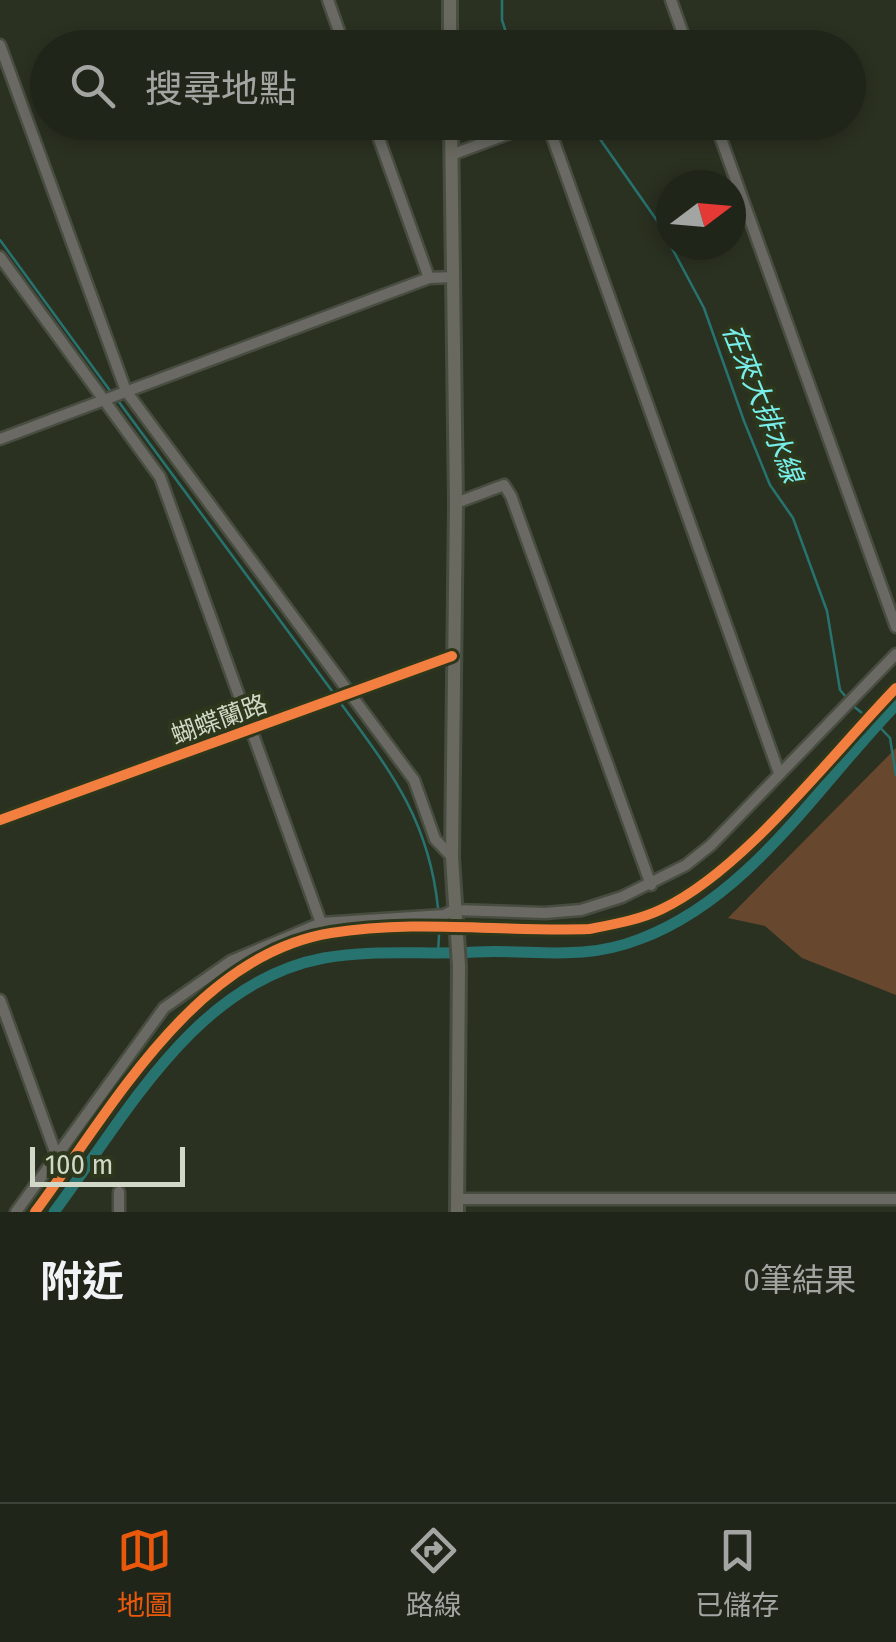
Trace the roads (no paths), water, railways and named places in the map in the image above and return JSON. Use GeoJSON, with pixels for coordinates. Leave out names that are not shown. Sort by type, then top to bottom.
{"type":"FeatureCollection","features":[{"type":"Feature","properties":{"kind":"main road"},"geometry":{"type":"LineString","coordinates":[[450,0],[450,30]]}},
{"type":"Feature","properties":{"kind":"main road"},"geometry":{"type":"LineString","coordinates":[[451,140],[456,502],[452,857],[459,966],[457,1206]]}},
{"type":"Feature","properties":{"kind":"street"},"geometry":{"type":"LineString","coordinates":[[328,0],[339,30]]}},
{"type":"Feature","properties":{"kind":"street"},"geometry":{"type":"LineString","coordinates":[[672,0],[682,30]]}},
{"type":"Feature","properties":{"kind":"street"},"geometry":{"type":"LineString","coordinates":[[0,45],[30,129]]}},
{"type":"Feature","properties":{"kind":"street"},"geometry":{"type":"LineString","coordinates":[[34,140],[124,391],[414,780],[435,839],[452,857]]}},
{"type":"Feature","properties":{"kind":"street"},"geometry":{"type":"LineString","coordinates":[[379,140],[429,278]]}},
{"type":"Feature","properties":{"kind":"street"},"geometry":{"type":"LineString","coordinates":[[451,155],[493,140]]}},
{"type":"Feature","properties":{"kind":"street"},"geometry":{"type":"LineString","coordinates":[[550,140],[779,773]]}},
{"type":"Feature","properties":{"kind":"street"},"geometry":{"type":"LineString","coordinates":[[721,140],[896,626]]}},
{"type":"Feature","properties":{"kind":"street"},"geometry":{"type":"LineString","coordinates":[[0,257],[106,397],[160,477],[322,923]]}},
{"type":"Feature","properties":{"kind":"street"},"geometry":{"type":"LineString","coordinates":[[0,439],[429,278],[453,277]]}},
{"type":"Feature","properties":{"kind":"street"},"geometry":{"type":"LineString","coordinates":[[456,502],[504,485],[511,496],[650,885]]}},
{"type":"Feature","properties":{"kind":"street"},"geometry":{"type":"LineString","coordinates":[[16,1212],[164,1008],[231,960],[322,923],[426,917],[454,910],[580,910],[650,885],[711,845],[896,654]]}},
{"type":"Feature","properties":{"kind":"street","name":"蝴蝶蘭路"},"geometry":{"type":"LineString","coordinates":[[0,820],[452,656]]}},
{"type":"Feature","properties":{"kind":"street"},"geometry":{"type":"LineString","coordinates":[[0,1000],[57,1157]]}},
{"type":"Feature","properties":{"kind":"street"},"geometry":{"type":"LineString","coordinates":[[119,1192],[119,1212]]}},
{"type":"Feature","properties":{"kind":"street"},"geometry":{"type":"LineString","coordinates":[[457,1206],[896,1199]]}},
{"type":"Feature","properties":{"kind":"waterway","name":"在來大排水線"},"geometry":{"type":"LineString","coordinates":[[502,0],[505,30]]}},
{"type":"Feature","properties":{"kind":"waterway","name":"在來大排水線"},"geometry":{"type":"LineString","coordinates":[[601,140],[658,222],[704,308],[770,485],[793,518],[827,611],[840,690],[847,698]]}},
{"type":"Feature","properties":{"kind":"waterway"},"geometry":{"type":"LineString","coordinates":[[0,240],[111,392]]}},
{"type":"Feature","properties":{"kind":"waterway"},"geometry":{"type":"LineString","coordinates":[[116,398],[332,691]]}},
{"type":"Feature","properties":{"kind":"waterway"},"geometry":{"type":"LineString","coordinates":[[342,705],[392,776],[417,823],[438,908]]}},
{"type":"Feature","properties":{"kind":"waterway","name":"在來大排水線"},"geometry":{"type":"LineString","coordinates":[[852,705],[862,713]]}},
{"type":"Feature","properties":{"kind":"waterway"},"geometry":{"type":"LineString","coordinates":[[54,1212],[168,1058],[238,994],[278,972],[343,955],[578,952],[640,939],[680,920],[749,868],[896,705]]}},
{"type":"Feature","properties":{"kind":"waterway","name":"在來大排水線"},"geometry":{"type":"LineString","coordinates":[[874,721],[890,738],[896,775]]}},
{"type":"Feature","properties":{"kind":"waterway"},"geometry":{"type":"LineString","coordinates":[[438,954],[439,935]]}}]}
